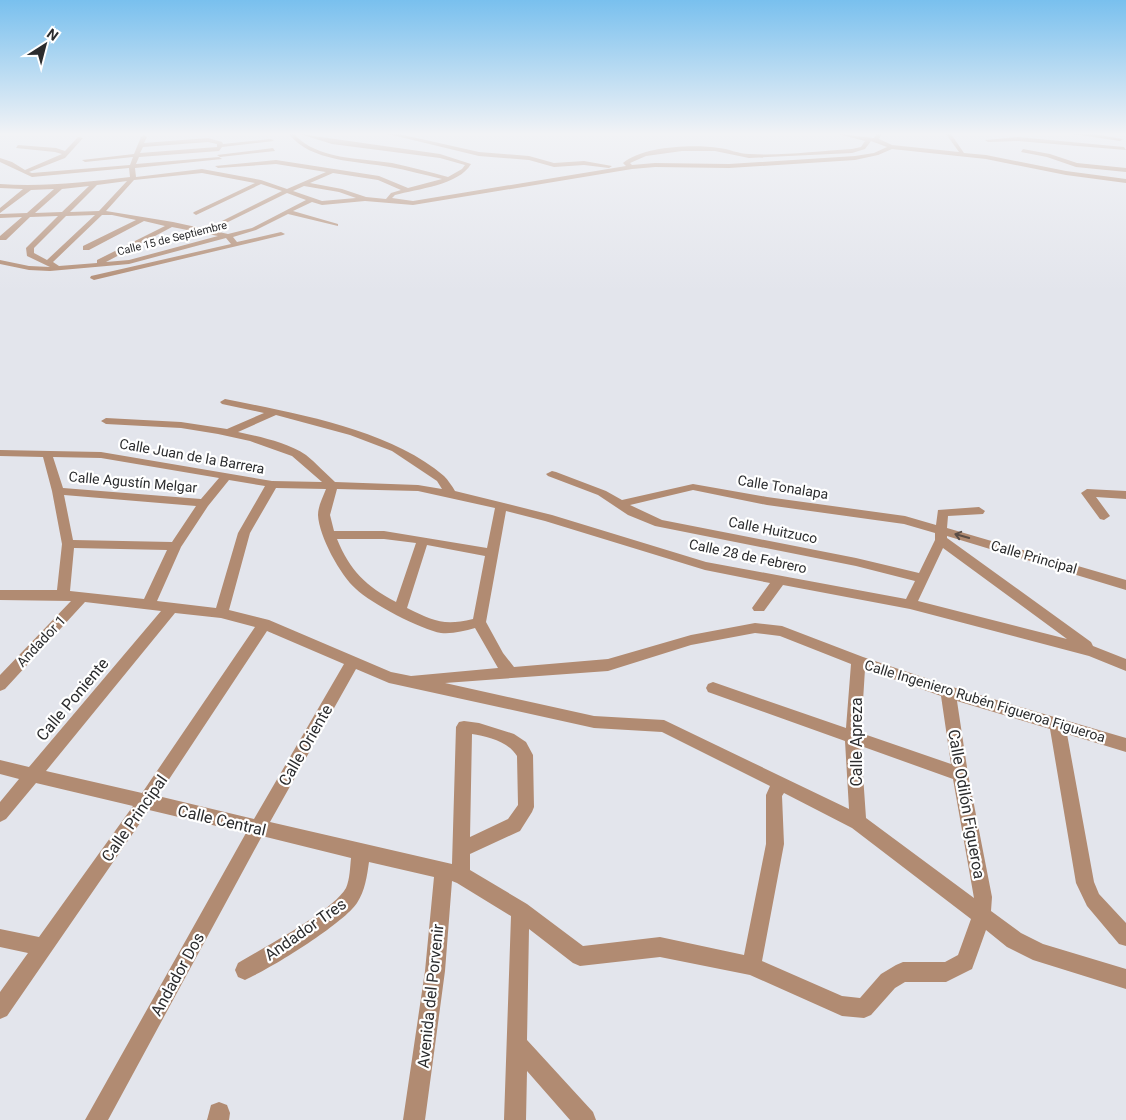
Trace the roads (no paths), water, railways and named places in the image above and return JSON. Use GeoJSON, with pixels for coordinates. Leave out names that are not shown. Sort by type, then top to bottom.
{"type":"FeatureCollection","features":[{"type":"Feature","properties":{"kind":"street"},"geometry":{"type":"LineString","coordinates":[[4,186],[28,188],[68,186]]}},
{"type":"Feature","properties":{"kind":"street"},"geometry":{"type":"LineString","coordinates":[[59,268],[35,258],[30,254],[30,248],[92,186]]}},
{"type":"Feature","properties":{"kind":"street"},"geometry":{"type":"LineString","coordinates":[[48,263],[101,213],[125,186]]}},
{"type":"Feature","properties":{"kind":"street"},"geometry":{"type":"LineString","coordinates":[[196,213],[252,186]]}},
{"type":"Feature","properties":{"kind":"street"},"geometry":{"type":"LineString","coordinates":[[275,186],[322,204],[365,200],[424,202],[517,186]]}},
{"type":"Feature","properties":{"kind":"street"},"geometry":{"type":"LineString","coordinates":[[94,278],[281,234],[224,222],[298,186]]}},
{"type":"Feature","properties":{"kind":"street"},"geometry":{"type":"LineString","coordinates":[[318,186],[340,190],[365,200]]}},
{"type":"Feature","properties":{"kind":"street"},"geometry":{"type":"LineString","coordinates":[[398,186],[407,190]]}},
{"type":"Feature","properties":{"kind":"street"},"geometry":{"type":"LineString","coordinates":[[389,201],[393,194],[421,186]]}},
{"type":"Feature","properties":{"kind":"street"},"geometry":{"type":"LineString","coordinates":[[3,238],[60,187]]}},
{"type":"Feature","properties":{"kind":"street"},"geometry":{"type":"LineString","coordinates":[[0,211],[28,188]]}},
{"type":"Feature","properties":{"kind":"street","name":"Calle 15 de Septiembre"},"geometry":{"type":"LineString","coordinates":[[3,262],[29,268],[59,268],[115,263],[179,249],[257,228],[310,200]]}},
{"type":"Feature","properties":{"kind":"street"},"geometry":{"type":"LineString","coordinates":[[288,212],[336,225]]}},
{"type":"Feature","properties":{"kind":"street"},"geometry":{"type":"LineString","coordinates":[[0,216],[120,214],[228,236],[236,245]]}},
{"type":"Feature","properties":{"kind":"street"},"geometry":{"type":"LineString","coordinates":[[86,248],[143,218]]}},
{"type":"Feature","properties":{"kind":"street"},"geometry":{"type":"LineString","coordinates":[[91,266],[173,224]]}},
{"type":"Feature","properties":{"kind":"street"},"geometry":{"type":"LineString","coordinates":[[86,227],[95,230]]}},
{"type":"Feature","properties":{"kind":"street"},"geometry":{"type":"LineString","coordinates":[[104,232],[113,234]]}},
{"type":"Feature","properties":{"kind":"street"},"geometry":{"type":"LineString","coordinates":[[142,240],[151,243]]}},
{"type":"Feature","properties":{"kind":"street"},"geometry":{"type":"LineString","coordinates":[[160,245],[179,249],[184,257]]}},
{"type":"Feature","properties":{"kind":"street"},"geometry":{"type":"LineString","coordinates":[[0,254],[8,259],[3,262]]}},
{"type":"Feature","properties":{"kind":"street"},"geometry":{"type":"LineString","coordinates":[[115,263],[122,272]]}},
{"type":"Feature","properties":{"kind":"street"},"geometry":{"type":"LineString","coordinates":[[224,402],[275,412],[354,432],[396,449],[441,479],[452,494]]}},
{"type":"Feature","properties":{"kind":"street"},"geometry":{"type":"LineString","coordinates":[[229,432],[275,412]]}},
{"type":"Feature","properties":{"kind":"street"},"geometry":{"type":"LineString","coordinates":[[106,421],[154,422],[229,432],[279,446],[301,457],[332,486],[324,514],[329,534],[346,568],[360,587],[438,627],[459,626],[479,622]]}},
{"type":"Feature","properties":{"kind":"street","name":"Calle Juan de la Barrera"},"geometry":{"type":"LineString","coordinates":[[0,453],[101,455],[272,484],[332,486]]}},
{"type":"Feature","properties":{"kind":"street"},"geometry":{"type":"LineString","coordinates":[[47,454],[58,491],[68,544],[63,595]]}},
{"type":"Feature","properties":{"kind":"street","name":"Calle Huitzuco"},"geometry":{"type":"LineString","coordinates":[[552,474],[602,493],[632,512],[659,523],[856,562],[923,578]]}},
{"type":"Feature","properties":{"kind":"street"},"geometry":{"type":"LineString","coordinates":[[149,604],[175,546],[204,503],[226,477]]}},
{"type":"Feature","properties":{"kind":"street"},"geometry":{"type":"LineString","coordinates":[[221,612],[244,533],[272,484]]}},
{"type":"Feature","properties":{"kind":"street","name":"Calle 28 de Febrero"},"geometry":{"type":"LineString","coordinates":[[332,486],[418,488],[501,505],[705,566],[910,604],[1092,650],[1126,665]]}},
{"type":"Feature","properties":{"kind":"street","name":"Calle Tonalapa"},"geometry":{"type":"LineString","coordinates":[[621,504],[683,488],[694,487],[767,500],[905,520],[941,535]]}},
{"type":"Feature","properties":{"kind":"street","name":"Calle Agustín Melgar"},"geometry":{"type":"LineString","coordinates":[[58,491],[204,503]]}},
{"type":"Feature","properties":{"kind":"street"},"geometry":{"type":"LineString","coordinates":[[1104,516],[1087,493],[1126,495]]}},
{"type":"Feature","properties":{"kind":"street"},"geometry":{"type":"LineString","coordinates":[[501,505],[479,622],[498,657],[509,672]]}},
{"type":"Feature","properties":{"kind":"street"},"geometry":{"type":"LineString","coordinates":[[910,604],[941,535],[941,516],[944,512],[979,511]]}},
{"type":"Feature","properties":{"kind":"street"},"geometry":{"type":"LineString","coordinates":[[329,534],[384,536],[423,540],[493,552]]}},
{"type":"Feature","properties":{"kind":"street"},"geometry":{"type":"LineString","coordinates":[[941,535],[1092,650]]}},
{"type":"Feature","properties":{"kind":"street","name":"Calle Principal"},"geometry":{"type":"LineString","coordinates":[[941,535],[1126,585]]}},
{"type":"Feature","properties":{"kind":"street"},"geometry":{"type":"LineString","coordinates":[[400,609],[423,540]]}},
{"type":"Feature","properties":{"kind":"street"},"geometry":{"type":"LineString","coordinates":[[68,544],[175,546]]}},
{"type":"Feature","properties":{"kind":"street"},"geometry":{"type":"LineString","coordinates":[[759,608],[780,579]]}},
{"type":"Feature","properties":{"kind":"street"},"geometry":{"type":"LineString","coordinates":[[0,595],[63,595],[221,612],[264,624],[352,663],[404,681],[594,722],[664,726],[858,822],[1014,940],[1040,953],[1126,979]]}},
{"type":"Feature","properties":{"kind":"street","name":"Andador 1"},"geometry":{"type":"LineString","coordinates":[[0,685],[82,597]]}},
{"type":"Feature","properties":{"kind":"street","name":"Calle Poniente"},"geometry":{"type":"LineString","coordinates":[[0,814],[172,607]]}},
{"type":"Feature","properties":{"kind":"street","name":"Calle Principal"},"geometry":{"type":"LineString","coordinates":[[0,1010],[145,802],[264,624]]}},
{"type":"Feature","properties":{"kind":"street","name":"Calle Ingeniero Rubén Figueroa Figueroa"},"geometry":{"type":"LineString","coordinates":[[404,681],[608,665],[691,640],[755,628],[782,632],[948,692],[1126,745]]}},
{"type":"Feature","properties":{"kind":"street","name":"Calle Apreza"},"geometry":{"type":"LineString","coordinates":[[858,661],[853,737],[858,822]]}},
{"type":"Feature","properties":{"kind":"street","name":"Calle Oriente"},"geometry":{"type":"LineString","coordinates":[[258,828],[352,663]]}},
{"type":"Feature","properties":{"kind":"street"},"geometry":{"type":"LineString","coordinates":[[713,688],[960,774]]}},
{"type":"Feature","properties":{"kind":"street","name":"Calle Odilón Figueroa"},"geometry":{"type":"LineString","coordinates":[[751,966],[842,1006],[864,1008],[888,981],[902,972],[946,972],[965,962],[981,916],[983,897],[960,774],[948,692]]}},
{"type":"Feature","properties":{"kind":"street"},"geometry":{"type":"LineString","coordinates":[[1057,723],[1085,883],[1093,900],[1126,937]]}},
{"type":"Feature","properties":{"kind":"street","name":"Avenida del Porvenir"},"geometry":{"type":"LineString","coordinates":[[414,1120],[435,971],[440,903],[461,850],[464,727],[479,729],[509,739],[520,747],[525,755],[526,807],[514,825],[461,850]]}},
{"type":"Feature","properties":{"kind":"street","name":"Calle Central"},"geometry":{"type":"LineString","coordinates":[[0,767],[452,873],[520,911],[580,956],[660,947],[751,966]]}},
{"type":"Feature","properties":{"kind":"street"},"geometry":{"type":"LineString","coordinates":[[751,966],[775,844],[774,795],[781,783]]}},
{"type":"Feature","properties":{"kind":"street","name":"Andador Dos"},"geometry":{"type":"LineString","coordinates":[[96,1120],[258,828]]}},
{"type":"Feature","properties":{"kind":"street","name":"Andador Tres"},"geometry":{"type":"LineString","coordinates":[[245,970],[335,912],[351,897],[356,886],[361,851]]}},
{"type":"Feature","properties":{"kind":"street"},"geometry":{"type":"LineString","coordinates":[[515,1120],[520,911]]}},
{"type":"Feature","properties":{"kind":"street"},"geometry":{"type":"LineString","coordinates":[[0,938],[44,947]]}},
{"type":"Feature","properties":{"kind":"street"},"geometry":{"type":"LineString","coordinates":[[517,1044],[585,1120]]}}]}
